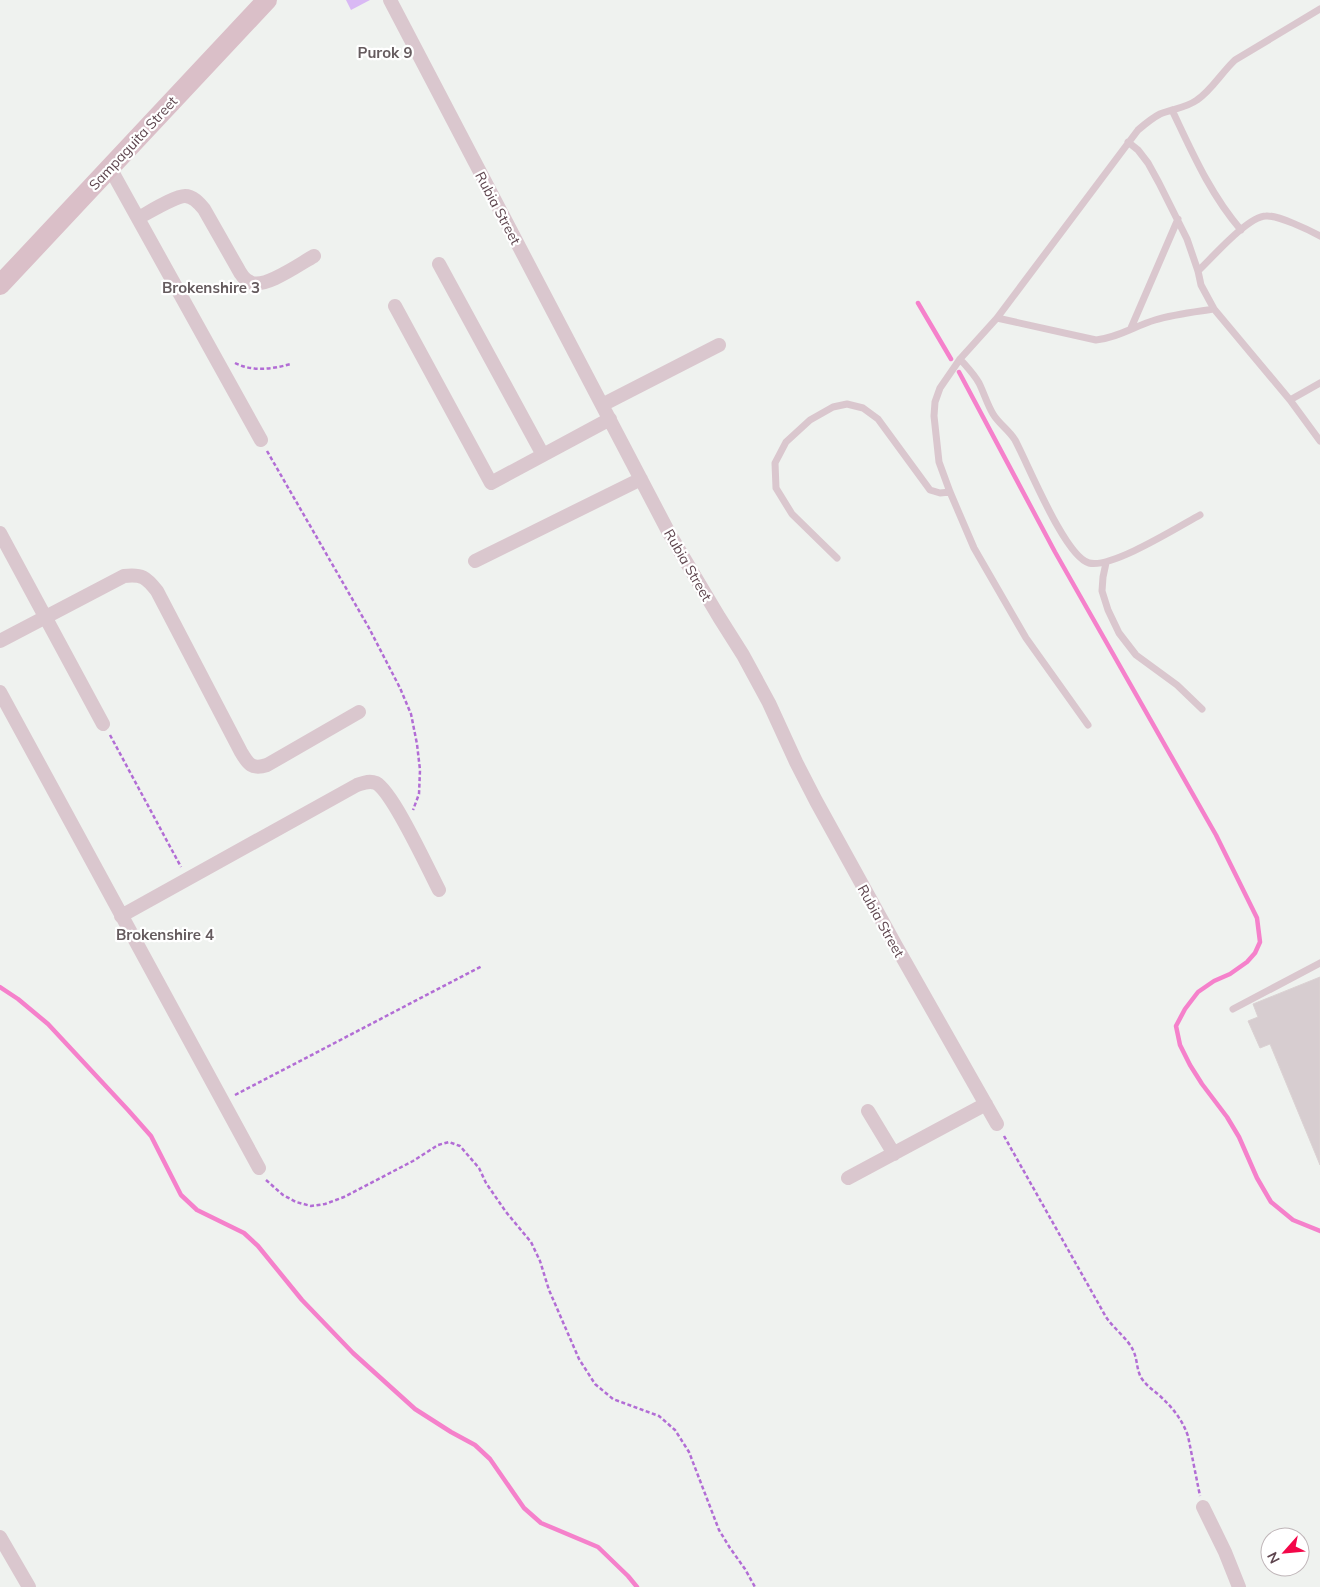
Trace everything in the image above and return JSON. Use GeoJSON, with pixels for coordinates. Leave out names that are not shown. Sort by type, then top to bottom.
{"type":"FeatureCollection","features":[{"type":"Feature","properties":{"kind":"street","name":"Sampaguita Street"},"geometry":{"type":"LineString","coordinates":[[0,285],[267,0]]}},
{"type":"Feature","properties":{"kind":"street","name":"Rubia Street"},"geometry":{"type":"LineString","coordinates":[[390,0],[496,205],[690,570],[743,655],[769,703],[820,810],[878,916],[997,1124]]}},
{"type":"Feature","properties":{"kind":"street"},"geometry":{"type":"LineString","coordinates":[[110,168],[261,440]]}},
{"type":"Feature","properties":{"kind":"street"},"geometry":{"type":"LineString","coordinates":[[138,218],[183,196],[190,197],[204,209],[237,268],[250,283],[260,284],[270,280],[314,256]]}},
{"type":"Feature","properties":{"kind":"street"},"geometry":{"type":"LineString","coordinates":[[439,264],[543,455]]}},
{"type":"Feature","properties":{"kind":"street"},"geometry":{"type":"LineString","coordinates":[[395,306],[491,483],[610,419]]}},
{"type":"Feature","properties":{"kind":"street"},"geometry":{"type":"LineString","coordinates":[[602,405],[719,345]]}},
{"type":"Feature","properties":{"kind":"street"},"geometry":{"type":"LineString","coordinates":[[475,561],[641,479]]}},
{"type":"Feature","properties":{"kind":"street"},"geometry":{"type":"LineString","coordinates":[[0,533],[103,724]]}},
{"type":"Feature","properties":{"kind":"street"},"geometry":{"type":"LineString","coordinates":[[0,641],[124,576],[136,575],[148,579],[157,591],[246,762],[253,767],[267,765],[359,712]]}},
{"type":"Feature","properties":{"kind":"street"},"geometry":{"type":"LineString","coordinates":[[0,692],[259,1168]]}},
{"type":"Feature","properties":{"kind":"street"},"geometry":{"type":"LineString","coordinates":[[122,916],[348,790],[366,782],[375,783],[384,790],[394,805],[439,890]]}},
{"type":"Feature","properties":{"kind":"street"},"geometry":{"type":"LineString","coordinates":[[848,1178],[986,1104]]}},
{"type":"Feature","properties":{"kind":"street"},"geometry":{"type":"LineString","coordinates":[[868,1111],[894,1154]]}},
{"type":"Feature","properties":{"kind":"street"},"geometry":{"type":"LineString","coordinates":[[1203,1507],[1225,1552],[1239,1587]]}},
{"type":"Feature","properties":{"kind":"street"},"geometry":{"type":"LineString","coordinates":[[0,1537],[29,1587]]}},
{"type":"Feature","properties":{"kind":"lane"},"geometry":{"type":"LineString","coordinates":[[1088,725],[1026,638],[974,548],[939,462],[934,416],[935,402],[940,388],[960,359],[997,318],[1128,142],[1149,120],[1189,105],[1198,99],[1235,60],[1320,9]]}},
{"type":"Feature","properties":{"kind":"lane"},"geometry":{"type":"LineString","coordinates":[[1172,110],[1207,182],[1228,215],[1241,230]]}},
{"type":"Feature","properties":{"kind":"lane"},"geometry":{"type":"LineString","coordinates":[[1128,142],[1148,162],[1178,219],[1187,239],[1201,285],[1214,309],[1290,400],[1320,441]]}},
{"type":"Feature","properties":{"kind":"lane"},"geometry":{"type":"LineString","coordinates":[[1198,271],[1241,230],[1253,220],[1263,216],[1269,215],[1310,230],[1320,236]]}},
{"type":"Feature","properties":{"kind":"lane"},"geometry":{"type":"LineString","coordinates":[[1132,328],[1178,219]]}},
{"type":"Feature","properties":{"kind":"lane"},"geometry":{"type":"LineString","coordinates":[[997,318],[1096,340],[1106,339],[1156,320],[1214,309]]}},
{"type":"Feature","properties":{"kind":"lane"},"geometry":{"type":"LineString","coordinates":[[960,359],[973,373],[994,415],[1013,438],[1038,490],[1064,536],[1078,556],[1089,563],[1106,563],[1200,515]]}},
{"type":"Feature","properties":{"kind":"lane"},"geometry":{"type":"LineString","coordinates":[[1290,400],[1320,383]]}},
{"type":"Feature","properties":{"kind":"lane"},"geometry":{"type":"LineString","coordinates":[[837,558],[792,514],[776,488],[775,464],[786,442],[810,420],[833,407],[847,404],[863,408],[878,419],[930,490],[940,493],[950,492]]}},
{"type":"Feature","properties":{"kind":"lane"},"geometry":{"type":"LineString","coordinates":[[1106,563],[1102,591],[1108,610],[1119,633],[1136,655],[1177,685],[1202,709]]}},
{"type":"Feature","properties":{"kind":"lane"},"geometry":{"type":"LineString","coordinates":[[1234,1008],[1320,964]]}},
{"type":"Feature","properties":{"kind":"path"},"geometry":{"type":"LineString","coordinates":[[212,352],[241,366],[258,369],[276,368],[291,364]]}},
{"type":"Feature","properties":{"kind":"path"},"geometry":{"type":"LineString","coordinates":[[261,440],[368,628],[400,688],[411,714],[418,744],[420,778],[419,794],[406,827]]}},
{"type":"Feature","properties":{"kind":"path"},"geometry":{"type":"LineString","coordinates":[[103,724],[188,879]]}},
{"type":"Feature","properties":{"kind":"path"},"geometry":{"type":"LineString","coordinates":[[222,1102],[482,966]]}},
{"type":"Feature","properties":{"kind":"path"},"geometry":{"type":"LineString","coordinates":[[997,1124],[1106,1317],[1113,1328],[1128,1342],[1133,1350],[1141,1378],[1172,1408],[1185,1426],[1203,1507]]}},
{"type":"Feature","properties":{"kind":"path"},"geometry":{"type":"LineString","coordinates":[[259,1168],[268,1182],[283,1195],[296,1202],[311,1206],[325,1204],[344,1197],[413,1161],[438,1145],[449,1142],[460,1146],[479,1168],[486,1183],[506,1212],[531,1242],[540,1260],[549,1290],[578,1359],[595,1384],[613,1399],[659,1416],[675,1430],[689,1452],[719,1530],[755,1587]]}},
{"type":"Feature","properties":{"kind":"shaded area"},"geometry":{"type":"Polygon","coordinates":[[[346,0],[370,0],[351,10],[346,0]]]}},
{"type":"Feature","properties":{"kind":"building"},"geometry":{"type":"Polygon","coordinates":[[[1320,977],[1320,1165],[1270,1044],[1260,1048],[1248,1021],[1258,1017],[1253,1004],[1320,977]]]}},
{"type":"Feature","properties":{"kind":"waterway"},"geometry":{"type":"LineString","coordinates":[[918,303],[951,359]]}},
{"type":"Feature","properties":{"kind":"waterway"},"geometry":{"type":"LineString","coordinates":[[959,372],[1055,552],[1216,835],[1257,918],[1260,942],[1255,953],[1247,962],[1230,974],[1214,981],[1198,992],[1185,1009],[1176,1026],[1180,1045],[1190,1065],[1239,1137],[1257,1178],[1271,1202],[1293,1220],[1320,1231]]}},
{"type":"Feature","properties":{"kind":"waterway"},"geometry":{"type":"LineString","coordinates":[[0,987],[48,1024],[151,1136],[181,1195],[197,1210],[244,1233],[258,1246],[302,1300],[353,1353],[415,1409],[475,1445],[490,1459],[524,1508],[541,1523],[598,1547],[637,1587]]}},
{"type":"Feature","properties":{"kind":"district","name":"Purok 9"},"geometry":{"type":"Point","coordinates":[385,52]}},
{"type":"Feature","properties":{"kind":"district","name":"Brokenshire 3"},"geometry":{"type":"Point","coordinates":[211,287]}},
{"type":"Feature","properties":{"kind":"district","name":"Brokenshire 4"},"geometry":{"type":"Point","coordinates":[165,934]}}]}
